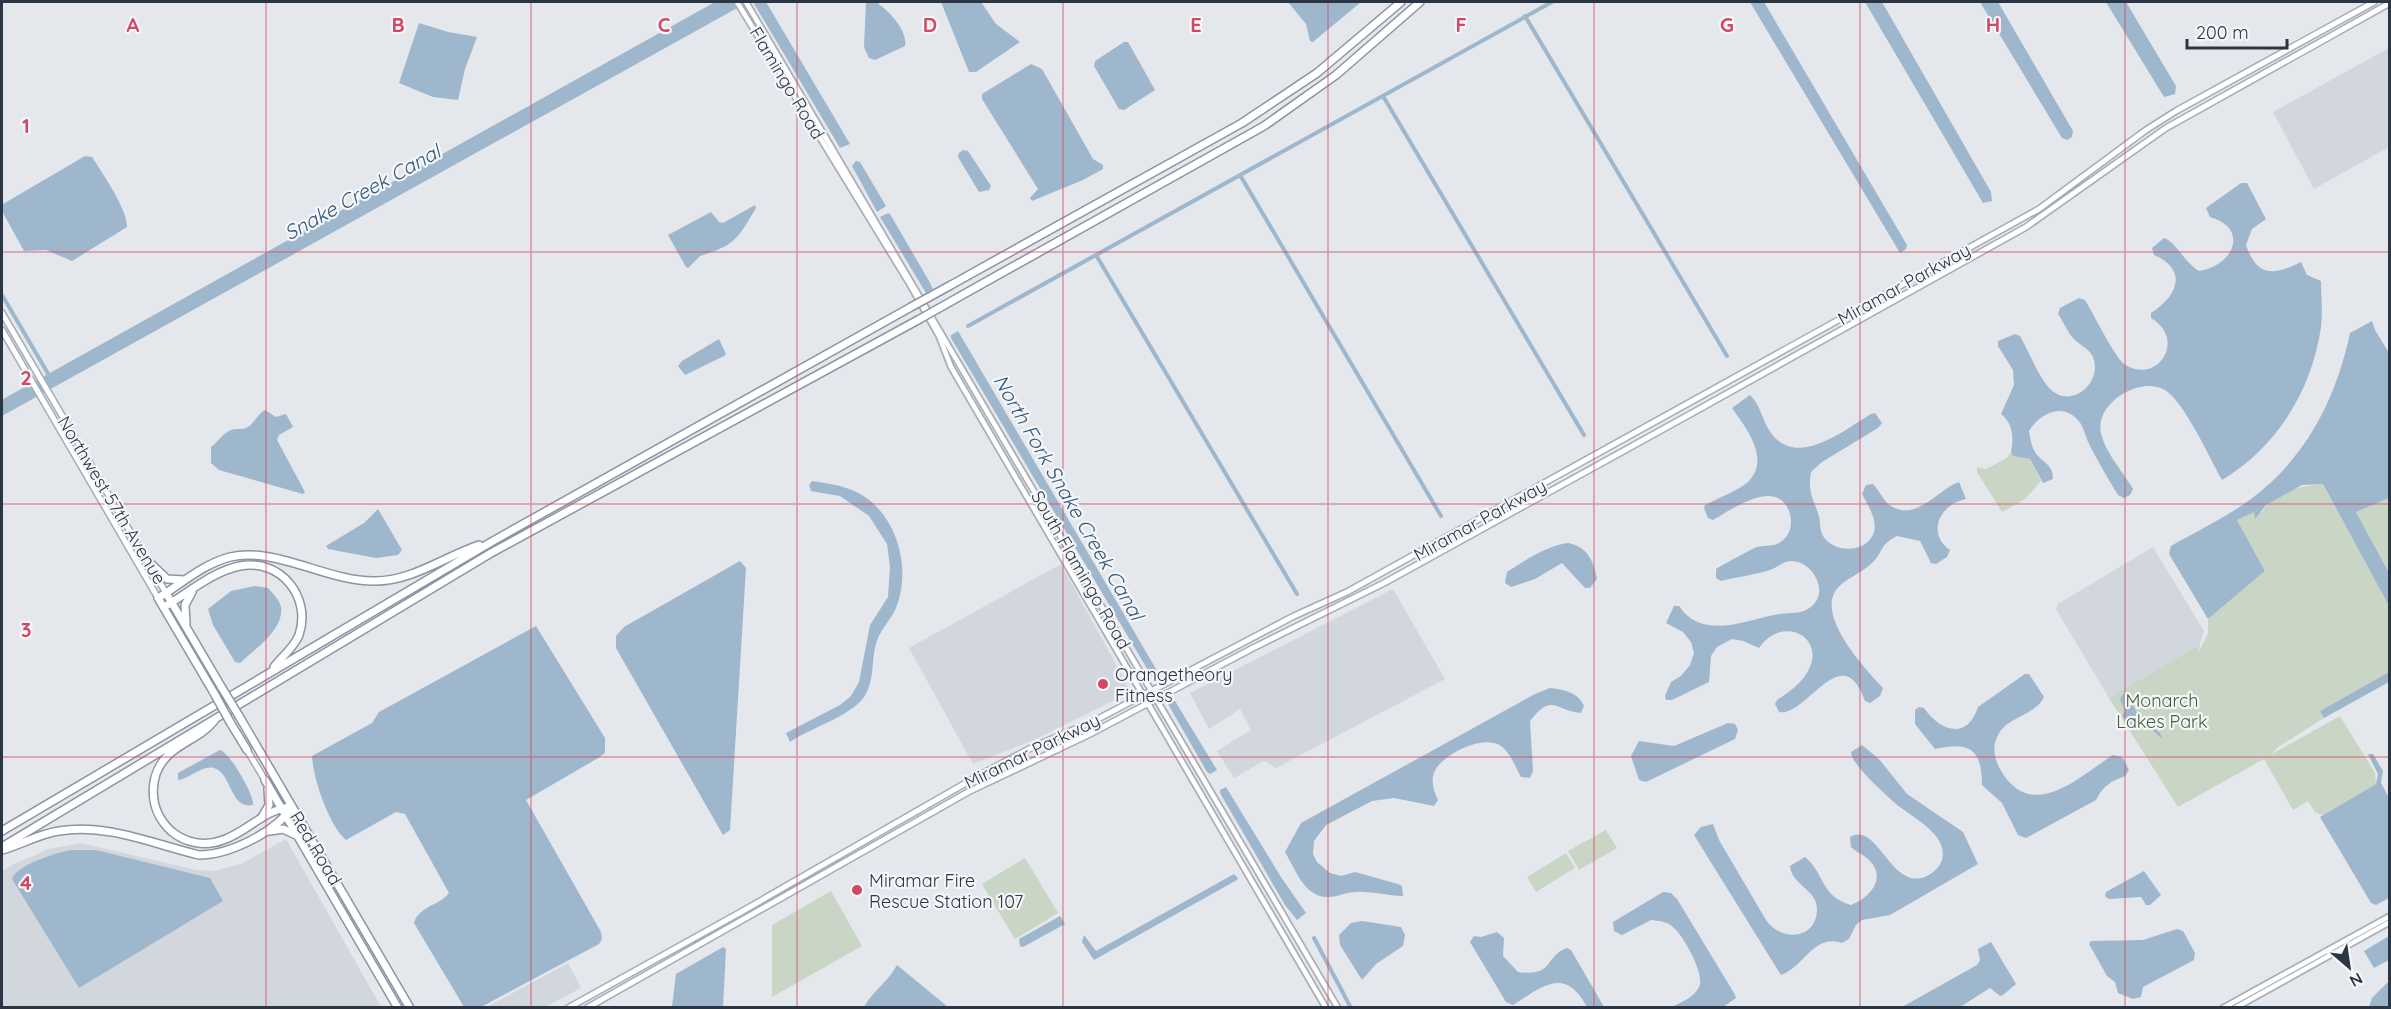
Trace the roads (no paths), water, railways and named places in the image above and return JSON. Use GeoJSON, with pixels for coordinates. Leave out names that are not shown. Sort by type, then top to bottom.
{"type":"FeatureCollection","features":[{"type":"Feature","properties":{"kind":"highway"},"geometry":{"type":"LineString","coordinates":[[2,831],[493,541],[1242,123],[1317,73],[1401,2]]}},
{"type":"Feature","properties":{"kind":"highway"},"geometry":{"type":"LineString","coordinates":[[2,848],[491,553],[918,320],[1264,126],[1336,75],[1420,2]]}},
{"type":"Feature","properties":{"kind":"highway"},"geometry":{"type":"LineString","coordinates":[[158,598],[218,561],[243,555],[264,557],[357,580],[382,580],[408,575],[493,541]]}},
{"type":"Feature","properties":{"kind":"highway"},"geometry":{"type":"LineString","coordinates":[[147,560],[167,579],[176,581],[186,579]]}},
{"type":"Feature","properties":{"kind":"highway"},"geometry":{"type":"LineString","coordinates":[[164,607],[228,570],[247,565],[270,569],[288,581],[299,598],[302,626],[294,645],[273,670]]}},
{"type":"Feature","properties":{"kind":"highway"},"geometry":{"type":"LineString","coordinates":[[186,626],[185,605],[194,590]]}},
{"type":"Feature","properties":{"kind":"highway","name":"Northwest 57th Avenue"},"geometry":{"type":"LineString","coordinates":[[166,593],[222,688]]}},
{"type":"Feature","properties":{"kind":"highway","name":"Northwest 57th Avenue"},"geometry":{"type":"LineString","coordinates":[[158,598],[214,693]]}},
{"type":"Feature","properties":{"kind":"highway","name":"Red Road"},"geometry":{"type":"LineString","coordinates":[[222,688],[410,1008]]}},
{"type":"Feature","properties":{"kind":"highway","name":"Red Road"},"geometry":{"type":"LineString","coordinates":[[214,693],[247,750]]}},
{"type":"Feature","properties":{"kind":"highway"},"geometry":{"type":"LineString","coordinates":[[218,717],[208,729],[173,750],[159,766],[153,792],[156,810],[175,834],[202,844],[226,839],[282,807],[292,807]]}},
{"type":"Feature","properties":{"kind":"highway"},"geometry":{"type":"LineString","coordinates":[[259,820],[269,804],[265,780]]}},
{"type":"Feature","properties":{"kind":"highway","name":"Red Road"},"geometry":{"type":"LineString","coordinates":[[265,780],[398,1008]]}},
{"type":"Feature","properties":{"kind":"highway"},"geometry":{"type":"LineString","coordinates":[[2,848],[45,834],[83,829],[116,833],[199,855],[211,855],[231,851],[286,816],[292,807]]}},
{"type":"Feature","properties":{"kind":"highway"},"geometry":{"type":"LineString","coordinates":[[261,833],[283,829],[292,832],[300,839]]}},
{"type":"Feature","properties":{"kind":"main road","name":"Flamingo Road"},"geometry":{"type":"LineString","coordinates":[[737,2],[839,164]]}},
{"type":"Feature","properties":{"kind":"main road","name":"Miramar Parkway"},"geometry":{"type":"LineString","coordinates":[[568,1008],[971,780],[1031,748],[1094,721],[1142,694],[1380,575],[2030,214],[2176,111],[2374,2]]}},
{"type":"Feature","properties":{"kind":"main road","name":"Flamingo Road"},"geometry":{"type":"LineString","coordinates":[[747,3],[839,164]]}},
{"type":"Feature","properties":{"kind":"main road","name":"Miramar Parkway"},"geometry":{"type":"LineString","coordinates":[[587,1008],[968,792],[1384,584],[2026,227],[2166,128],[2390,3]]}},
{"type":"Feature","properties":{"kind":"main road","name":"South Flamingo Road"},"geometry":{"type":"LineString","coordinates":[[839,164],[1338,1008]]}},
{"type":"Feature","properties":{"kind":"main road","name":"South Flamingo Road"},"geometry":{"type":"LineString","coordinates":[[839,164],[939,336],[951,367],[1326,1008]]}},
{"type":"Feature","properties":{"kind":"main road","name":"Northwest 57th Avenue"},"geometry":{"type":"LineString","coordinates":[[2,313],[166,593]]}},
{"type":"Feature","properties":{"kind":"main road","name":"Northwest 57th Avenue"},"geometry":{"type":"LineString","coordinates":[[2,330],[158,598]]}},
{"type":"Feature","properties":{"kind":"main road"},"geometry":{"type":"LineString","coordinates":[[1380,575],[1384,584]]}},
{"type":"Feature","properties":{"kind":"main road","name":"Red Road"},"geometry":{"type":"LineString","coordinates":[[247,750],[265,780]]}},
{"type":"Feature","properties":{"kind":"main road"},"geometry":{"type":"LineString","coordinates":[[2223,1008],[2390,916]]}},
{"type":"Feature","properties":{"kind":"main road"},"geometry":{"type":"LineString","coordinates":[[2235,1008],[2390,922]]}},
{"type":"Feature","properties":{"kind":"water","name":"Snake Creek Canal"},"geometry":{"type":"Polygon","coordinates":[[[715,2],[748,2],[2,416],[2,400],[5,398],[715,2]]]}},
{"type":"Feature","properties":{"kind":"water"},"geometry":{"type":"Polygon","coordinates":[[[753,2],[766,2],[850,144],[840,148],[753,2]]]}},
{"type":"Feature","properties":{"kind":"water"},"geometry":{"type":"Polygon","coordinates":[[[866,2],[876,2],[891,15],[900,27],[905,46],[875,60],[869,58],[864,47],[866,2]]]}},
{"type":"Feature","properties":{"kind":"water"},"geometry":{"type":"Polygon","coordinates":[[[941,2],[981,2],[996,24],[1020,42],[976,72],[969,72],[941,2]]]}},
{"type":"Feature","properties":{"kind":"water"},"geometry":{"type":"Polygon","coordinates":[[[1288,2],[1361,2],[1313,42],[1310,41],[1306,24],[1288,2]]]}},
{"type":"Feature","properties":{"kind":"water"},"geometry":{"type":"Polygon","coordinates":[[[1750,2],[1764,2],[1907,245],[1906,249],[1900,253],[1750,2]]]}},
{"type":"Feature","properties":{"kind":"water"},"geometry":{"type":"Polygon","coordinates":[[[1865,2],[1882,2],[1991,192],[1992,201],[1983,203],[1865,2]]]}},
{"type":"Feature","properties":{"kind":"water"},"geometry":{"type":"Polygon","coordinates":[[[1980,2],[1998,2],[2073,131],[2072,137],[2067,140],[2062,138],[1980,2]]]}},
{"type":"Feature","properties":{"kind":"water"},"geometry":{"type":"Polygon","coordinates":[[[2106,2],[2126,2],[2176,86],[2175,94],[2164,97],[2106,2]]]}},
{"type":"Feature","properties":{"kind":"water"},"geometry":{"type":"Polygon","coordinates":[[[419,23],[448,32],[477,37],[465,69],[458,100],[433,97],[399,83],[419,23]]]}},
{"type":"Feature","properties":{"kind":"water"},"geometry":{"type":"Polygon","coordinates":[[[1124,42],[1128,42],[1155,90],[1124,110],[1119,109],[1094,66],[1095,61],[1124,42]]]}},
{"type":"Feature","properties":{"kind":"water"},"geometry":{"type":"Polygon","coordinates":[[[1031,64],[1042,69],[1093,159],[1103,165],[1103,169],[1083,180],[1032,201],[1030,198],[1038,189],[982,99],[982,94],[1031,64]]]}},
{"type":"Feature","properties":{"kind":"water"},"geometry":{"type":"Polygon","coordinates":[[[963,150],[968,151],[991,186],[989,190],[979,192],[958,157],[963,150]]]}},
{"type":"Feature","properties":{"kind":"water"},"geometry":{"type":"Polygon","coordinates":[[[85,156],[92,157],[113,191],[123,210],[127,227],[72,261],[46,250],[24,251],[3,213],[3,204],[85,156]]]}},
{"type":"Feature","properties":{"kind":"water"},"geometry":{"type":"Polygon","coordinates":[[[856,161],[860,162],[886,206],[877,212],[852,166],[856,161]]]}},
{"type":"Feature","properties":{"kind":"water"},"geometry":{"type":"Polygon","coordinates":[[[2241,183],[2247,183],[2266,219],[2252,229],[2246,245],[2255,263],[2267,271],[2274,271],[2301,262],[2307,275],[2321,281],[2322,321],[2316,350],[2309,373],[2289,415],[2259,451],[2242,467],[2222,480],[2191,422],[2169,393],[2159,387],[2135,388],[2113,401],[2105,411],[2101,422],[2101,433],[2106,447],[2133,489],[2130,495],[2124,498],[2118,495],[2090,446],[2081,424],[2075,417],[2061,411],[2047,414],[2029,431],[2035,453],[2053,474],[2053,479],[2043,483],[2030,459],[2013,456],[2011,452],[2012,431],[2001,414],[2014,385],[2013,370],[1998,346],[1998,341],[2015,334],[2020,336],[2050,389],[2059,395],[2076,395],[2090,384],[2094,376],[2093,357],[2073,338],[2058,314],[2060,308],[2079,298],[2085,300],[2109,344],[2124,364],[2136,369],[2147,369],[2156,365],[2163,358],[2167,348],[2167,338],[2162,327],[2151,318],[2151,313],[2160,307],[2173,292],[2175,276],[2172,268],[2165,261],[2154,255],[2152,248],[2164,238],[2199,271],[2221,262],[2233,246],[2233,237],[2230,229],[2222,222],[2210,217],[2206,208],[2241,183]]]}},
{"type":"Feature","properties":{"kind":"water"},"geometry":{"type":"Polygon","coordinates":[[[755,205],[756,208],[750,219],[734,240],[700,256],[688,268],[686,267],[668,235],[711,212],[719,222],[723,223],[755,205]]]}},
{"type":"Feature","properties":{"kind":"water"},"geometry":{"type":"Polygon","coordinates":[[[888,213],[933,289],[926,293],[880,217],[888,213]]]}},
{"type":"Feature","properties":{"kind":"water"},"geometry":{"type":"Polygon","coordinates":[[[2372,321],[2389,353],[2389,498],[2356,512],[2389,573],[2389,606],[2323,484],[2302,485],[2266,505],[2255,519],[2254,512],[2237,520],[2265,571],[2208,619],[2169,554],[2171,546],[2242,506],[2288,465],[2303,446],[2327,404],[2350,333],[2372,321]]]}},
{"type":"Feature","properties":{"kind":"water"},"geometry":{"type":"Polygon","coordinates":[[[958,331],[1156,669],[1158,677],[1152,677],[951,338],[951,335],[958,331]]]}},
{"type":"Feature","properties":{"kind":"water"},"geometry":{"type":"Polygon","coordinates":[[[719,339],[726,354],[685,375],[678,366],[682,361],[719,339]]]}},
{"type":"Feature","properties":{"kind":"water"},"geometry":{"type":"Polygon","coordinates":[[[1750,395],[1757,403],[1771,433],[1782,443],[1794,447],[1807,447],[1821,443],[1871,414],[1875,413],[1882,423],[1878,428],[1822,462],[1811,472],[1810,489],[1823,536],[1838,547],[1848,549],[1857,547],[1865,544],[1871,538],[1874,520],[1862,494],[1866,485],[1873,484],[1888,504],[1901,510],[1910,510],[1927,503],[1959,482],[1966,499],[1949,507],[1939,520],[1939,536],[1950,550],[1947,557],[1936,564],[1931,563],[1920,541],[1897,536],[1884,546],[1869,566],[1836,590],[1832,601],[1833,614],[1838,628],[1845,642],[1883,688],[1880,696],[1870,703],[1865,701],[1856,683],[1846,676],[1835,677],[1790,710],[1779,712],[1775,704],[1777,700],[1802,680],[1812,659],[1812,648],[1807,640],[1790,631],[1779,632],[1768,638],[1759,648],[1732,639],[1717,647],[1711,656],[1709,682],[1672,700],[1666,700],[1665,696],[1671,682],[1681,676],[1690,665],[1694,653],[1691,642],[1683,632],[1666,623],[1674,606],[1679,606],[1689,617],[1700,623],[1713,626],[1726,625],[1803,611],[1811,607],[1819,593],[1816,578],[1806,566],[1799,562],[1785,562],[1770,570],[1721,581],[1716,578],[1716,569],[1754,548],[1779,543],[1786,537],[1790,528],[1789,511],[1783,501],[1774,497],[1764,496],[1753,499],[1713,520],[1708,518],[1704,508],[1705,505],[1747,483],[1754,474],[1757,454],[1754,444],[1732,408],[1750,395]]]}},
{"type":"Feature","properties":{"kind":"water"},"geometry":{"type":"Polygon","coordinates":[[[265,410],[276,417],[286,414],[293,427],[279,435],[277,440],[305,492],[303,494],[219,470],[211,463],[211,447],[226,433],[248,427],[265,410]]]}},
{"type":"Feature","properties":{"kind":"water"},"geometry":{"type":"Polygon","coordinates":[[[812,481],[853,490],[877,507],[894,532],[902,563],[902,578],[896,608],[876,644],[870,684],[864,697],[850,710],[790,742],[786,733],[840,705],[851,696],[859,682],[870,625],[888,597],[890,567],[887,544],[869,516],[840,496],[811,491],[809,485],[812,481]]]}},
{"type":"Feature","properties":{"kind":"water"},"geometry":{"type":"Polygon","coordinates":[[[378,509],[402,550],[398,555],[376,558],[328,549],[326,546],[364,523],[378,509]]]}},
{"type":"Feature","properties":{"kind":"water"},"geometry":{"type":"Polygon","coordinates":[[[1568,543],[1585,551],[1594,566],[1597,579],[1590,588],[1585,588],[1562,563],[1535,579],[1511,587],[1505,583],[1507,572],[1514,567],[1544,550],[1568,543]]]}},
{"type":"Feature","properties":{"kind":"water"},"geometry":{"type":"Polygon","coordinates":[[[740,561],[746,568],[730,830],[723,835],[616,648],[616,636],[624,627],[740,561]]]}},
{"type":"Feature","properties":{"kind":"water"},"geometry":{"type":"Polygon","coordinates":[[[255,586],[268,588],[274,594],[281,607],[281,615],[267,638],[240,663],[235,662],[213,625],[208,609],[231,591],[255,586]]]}},
{"type":"Feature","properties":{"kind":"water"},"geometry":{"type":"Polygon","coordinates":[[[536,626],[605,738],[605,753],[526,800],[601,932],[602,939],[599,944],[481,1007],[464,1007],[414,923],[420,913],[449,893],[405,814],[396,812],[346,840],[334,824],[323,801],[315,777],[312,756],[372,723],[379,712],[536,626]]]}},
{"type":"Feature","properties":{"kind":"water"},"geometry":{"type":"Polygon","coordinates":[[[2389,672],[2389,682],[2324,718],[2320,711],[2389,672]]]}},
{"type":"Feature","properties":{"kind":"water"},"geometry":{"type":"Polygon","coordinates":[[[2025,674],[2029,674],[2044,697],[2034,708],[2002,729],[1995,745],[1998,765],[2015,788],[2028,794],[2042,794],[2057,790],[2113,755],[2122,757],[2129,770],[2125,776],[2105,788],[2096,800],[2026,838],[2018,835],[2002,803],[1982,785],[1976,755],[1964,747],[1935,749],[1915,724],[1915,710],[1919,707],[1924,708],[1930,716],[1945,727],[1953,729],[1967,725],[1978,707],[2025,674]]]}},
{"type":"Feature","properties":{"kind":"water"},"geometry":{"type":"Polygon","coordinates":[[[1550,688],[1574,695],[1584,706],[1581,713],[1549,705],[1530,721],[1533,771],[1530,778],[1521,777],[1510,756],[1501,746],[1485,742],[1476,744],[1448,757],[1436,769],[1433,784],[1438,800],[1434,806],[1394,798],[1372,801],[1326,825],[1314,841],[1313,854],[1317,862],[1330,873],[1341,876],[1355,872],[1398,884],[1402,886],[1403,896],[1362,892],[1332,897],[1320,896],[1307,888],[1285,852],[1301,823],[1535,694],[1550,688]]]}},
{"type":"Feature","properties":{"kind":"water"},"geometry":{"type":"Polygon","coordinates":[[[2123,694],[2129,694],[2137,714],[2160,733],[2162,739],[2147,725],[2131,728],[2122,715],[2125,712],[2120,699],[2123,694]]]}},
{"type":"Feature","properties":{"kind":"water"},"geometry":{"type":"Polygon","coordinates":[[[1175,701],[1217,770],[1210,774],[1207,772],[1168,704],[1175,701]]]}},
{"type":"Feature","properties":{"kind":"water"},"geometry":{"type":"Polygon","coordinates":[[[1728,723],[1735,724],[1738,730],[1735,739],[1646,782],[1639,780],[1631,756],[1639,741],[1674,746],[1728,723]]]}},
{"type":"Feature","properties":{"kind":"water"},"geometry":{"type":"Polygon","coordinates":[[[1862,745],[1879,759],[1907,794],[1963,832],[1978,864],[1890,915],[1862,920],[1856,925],[1849,939],[1842,943],[1832,941],[1816,947],[1789,971],[1781,975],[1694,835],[1701,827],[1713,824],[1719,840],[1766,920],[1780,932],[1789,934],[1805,932],[1815,919],[1816,902],[1795,878],[1790,866],[1805,857],[1817,871],[1828,891],[1841,901],[1851,905],[1864,898],[1874,887],[1877,874],[1875,868],[1868,859],[1851,847],[1850,837],[1860,834],[1869,838],[1904,875],[1915,879],[1927,876],[1941,863],[1943,851],[1940,842],[1927,827],[1895,803],[1869,779],[1856,763],[1851,752],[1862,745]]]}},
{"type":"Feature","properties":{"kind":"water"},"geometry":{"type":"Polygon","coordinates":[[[220,750],[230,759],[241,775],[253,800],[253,805],[240,802],[220,771],[214,768],[205,768],[178,780],[178,773],[220,750]]]}},
{"type":"Feature","properties":{"kind":"water"},"geometry":{"type":"Polygon","coordinates":[[[2368,754],[2373,754],[2383,771],[2381,783],[2389,798],[2389,898],[2376,905],[2371,903],[2320,817],[2376,784],[2378,774],[2368,754]]]}},
{"type":"Feature","properties":{"kind":"water"},"geometry":{"type":"Polygon","coordinates":[[[1226,787],[1281,877],[1306,913],[1297,920],[1285,905],[1220,793],[1220,790],[1226,787]]]}},
{"type":"Feature","properties":{"kind":"water"},"geometry":{"type":"Polygon","coordinates":[[[71,850],[96,850],[210,878],[223,901],[79,988],[12,879],[28,864],[71,850]]]}},
{"type":"Feature","properties":{"kind":"water"},"geometry":{"type":"Polygon","coordinates":[[[2144,871],[2161,895],[2150,905],[2146,905],[2141,897],[2109,899],[2105,896],[2106,892],[2144,871]]]}},
{"type":"Feature","properties":{"kind":"water"},"geometry":{"type":"Polygon","coordinates":[[[1234,874],[1237,880],[1094,960],[1082,942],[1084,935],[1096,951],[1234,874]]]}},
{"type":"Feature","properties":{"kind":"water"},"geometry":{"type":"Polygon","coordinates":[[[1663,892],[1671,893],[1677,899],[1734,993],[1736,998],[1723,1007],[1672,1007],[1696,992],[1700,978],[1687,945],[1670,925],[1651,920],[1622,935],[1614,931],[1613,922],[1663,892]]]}},
{"type":"Feature","properties":{"kind":"water"},"geometry":{"type":"Polygon","coordinates":[[[1060,916],[1065,924],[1023,947],[1020,946],[1019,939],[1060,916]]]}},
{"type":"Feature","properties":{"kind":"water"},"geometry":{"type":"Polygon","coordinates":[[[1362,921],[1401,927],[1405,935],[1403,946],[1376,964],[1362,980],[1340,945],[1339,935],[1351,923],[1362,921]]]}},
{"type":"Feature","properties":{"kind":"water"},"geometry":{"type":"Polygon","coordinates":[[[2177,929],[2183,931],[2195,953],[2194,960],[2143,987],[2141,997],[2133,999],[2118,993],[2115,982],[2107,976],[2089,944],[2091,941],[2143,940],[2177,929]]]}},
{"type":"Feature","properties":{"kind":"water"},"geometry":{"type":"Polygon","coordinates":[[[1497,932],[1504,938],[1503,956],[1518,972],[1530,973],[1544,969],[1560,952],[1567,948],[1571,950],[1604,1007],[1587,1007],[1579,994],[1562,983],[1544,986],[1513,1005],[1506,1002],[1470,942],[1474,936],[1481,937],[1497,932]]]}},
{"type":"Feature","properties":{"kind":"water"},"geometry":{"type":"Polygon","coordinates":[[[2389,936],[2389,960],[2374,968],[2364,951],[2389,936]]]}},
{"type":"Feature","properties":{"kind":"water"},"geometry":{"type":"Polygon","coordinates":[[[1991,942],[2016,984],[2003,995],[2000,996],[1990,988],[1960,1007],[1902,1007],[1977,965],[1980,960],[1978,949],[1991,942]]]}},
{"type":"Feature","properties":{"kind":"water"},"geometry":{"type":"Polygon","coordinates":[[[723,947],[726,949],[723,1007],[672,1007],[676,974],[723,947]]]}},
{"type":"Feature","properties":{"kind":"water"},"geometry":{"type":"Polygon","coordinates":[[[897,965],[948,1007],[864,1007],[897,965]]]}},
{"type":"Feature","properties":{"kind":"water"},"geometry":{"type":"Polygon","coordinates":[[[2389,981],[2389,1007],[2369,1007],[2372,998],[2389,981]]]}},
{"type":"Feature","properties":{"kind":"waterway"},"geometry":{"type":"LineString","coordinates":[[968,326],[1552,2]]}},
{"type":"Feature","properties":{"kind":"waterway"},"geometry":{"type":"LineString","coordinates":[[1525,16],[1727,356]]}},
{"type":"Feature","properties":{"kind":"waterway"},"geometry":{"type":"LineString","coordinates":[[1383,96],[1584,435]]}},
{"type":"Feature","properties":{"kind":"waterway"},"geometry":{"type":"LineString","coordinates":[[1240,175],[1441,516]]}},
{"type":"Feature","properties":{"kind":"waterway"},"geometry":{"type":"LineString","coordinates":[[1096,255],[1297,594]]}},
{"type":"Feature","properties":{"kind":"waterway"},"geometry":{"type":"LineString","coordinates":[[2,295],[50,377]]}},
{"type":"Feature","properties":{"kind":"waterway","name":"North Fork Snake Creek Canal"},"geometry":{"type":"LineString","coordinates":[[1314,938],[1351,1008]]}},
{"type":"Feature","properties":{"kind":"place","name":"Orangetheory Fitness"},"geometry":{"type":"Point","coordinates":[1103,684]}},
{"type":"Feature","properties":{"kind":"place","name":"Miramar Fire Rescue Station 107"},"geometry":{"type":"Point","coordinates":[857,890]}},
{"type":"Feature","properties":{"kind":"park label","name":"Monarch Lakes Park"},"geometry":{"type":"Point","coordinates":[2162,710]}}]}
